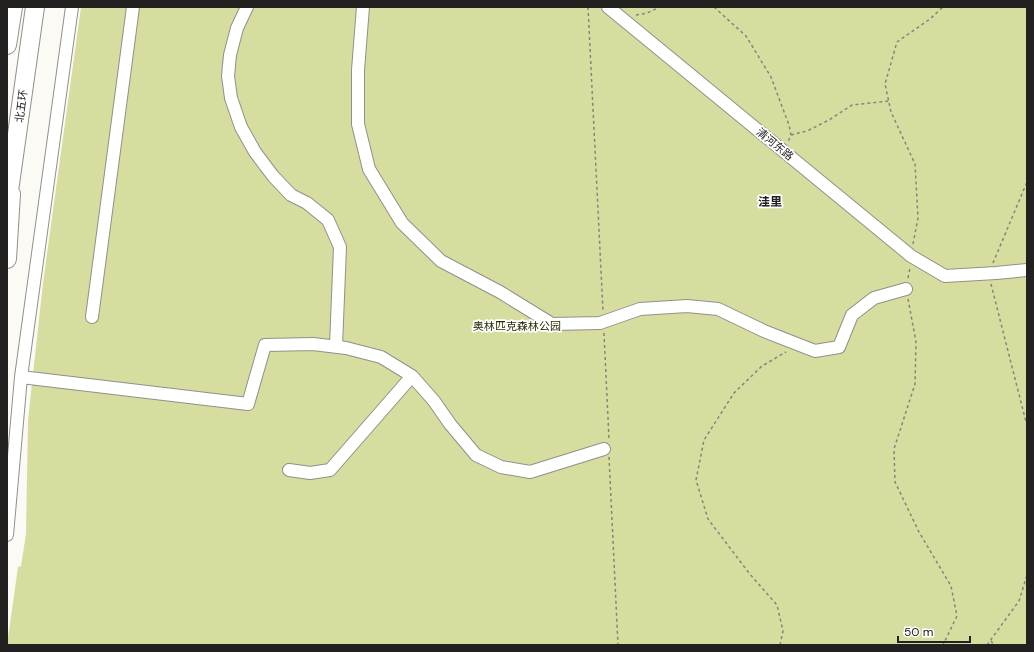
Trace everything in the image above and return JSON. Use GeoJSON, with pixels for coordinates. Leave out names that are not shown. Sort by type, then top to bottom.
{"type":"FeatureCollection","features":[{"type":"Feature","properties":{"kind":"highway"},"geometry":{"type":"LineString","coordinates":[[7,45],[12,7]]}},
{"type":"Feature","properties":{"kind":"highway","name":"北五环"},"geometry":{"type":"LineString","coordinates":[[7,205],[35,7]]}},
{"type":"Feature","properties":{"kind":"highway"},"geometry":{"type":"LineString","coordinates":[[7,259],[13,166]]}},
{"type":"Feature","properties":{"kind":"street"},"geometry":{"type":"LineString","coordinates":[[7,535],[21,377],[72,7]]}},
{"type":"Feature","properties":{"kind":"street"},"geometry":{"type":"LineString","coordinates":[[92,318],[133,7]]}},
{"type":"Feature","properties":{"kind":"street"},"geometry":{"type":"LineString","coordinates":[[247,7],[237,28],[230,55],[228,76],[231,98],[241,127],[255,152],[273,176],[291,195],[307,203],[328,220],[340,246],[336,346]]}},
{"type":"Feature","properties":{"kind":"street"},"geometry":{"type":"LineString","coordinates":[[363,7],[358,70],[358,124],[369,169],[402,223],[441,261],[500,292],[552,324],[600,323],[640,309],[687,306],[718,310],[764,331],[815,351],[839,347],[852,315],[874,298],[906,289]]}},
{"type":"Feature","properties":{"kind":"street","name":"清河东路"},"geometry":{"type":"LineString","coordinates":[[608,7],[911,256],[945,276],[988,274]]}},
{"type":"Feature","properties":{"kind":"street"},"geometry":{"type":"LineString","coordinates":[[988,274],[1027,270]]}},
{"type":"Feature","properties":{"kind":"street"},"geometry":{"type":"LineString","coordinates":[[21,377],[248,404],[265,345],[313,344],[336,346],[381,357],[412,376],[434,401],[450,424],[476,455],[501,467],[530,472],[604,450]]}},
{"type":"Feature","properties":{"kind":"street"},"geometry":{"type":"LineString","coordinates":[[289,470],[310,473],[330,470],[412,376]]}},
{"type":"Feature","properties":{"kind":"path"},"geometry":{"type":"LineString","coordinates":[[621,18],[647,13],[660,7]]}},
{"type":"Feature","properties":{"kind":"path"},"geometry":{"type":"LineString","coordinates":[[714,7],[746,36],[771,77],[789,125],[791,135],[785,151]]}},
{"type":"Feature","properties":{"kind":"path"},"geometry":{"type":"LineString","coordinates":[[943,7],[930,19],[897,42],[885,84],[891,112],[915,164],[918,218],[906,289],[916,342],[915,384],[894,448],[895,482],[920,532],[951,586],[957,616],[943,645]]}},
{"type":"Feature","properties":{"kind":"path"},"geometry":{"type":"LineString","coordinates":[[791,135],[807,131],[829,120],[852,105],[889,101]]}},
{"type":"Feature","properties":{"kind":"path"},"geometry":{"type":"LineString","coordinates":[[1027,182],[988,274],[1027,426]]}},
{"type":"Feature","properties":{"kind":"path"},"geometry":{"type":"LineString","coordinates":[[780,645],[783,631],[776,605],[749,573],[708,519],[696,480],[704,440],[734,393],[762,366],[798,344]]}},
{"type":"Feature","properties":{"kind":"path"},"geometry":{"type":"LineString","coordinates":[[987,645],[991,642],[1019,601],[1027,575]]}},
{"type":"Feature","properties":{"kind":"path"},"geometry":{"type":"LineString","coordinates":[[991,642],[994,645]]}},
{"type":"Feature","properties":{"kind":"green space","name":"奥林匹克森林公园"},"geometry":{"type":"Polygon","coordinates":[[[81,7],[1027,7],[1027,645],[7,645],[18,567],[21,566],[26,534],[28,420],[43,283],[81,7]]]}},
{"type":"Feature","properties":{"kind":"district","name":"洼里"},"geometry":{"type":"Point","coordinates":[770,202]}}]}
